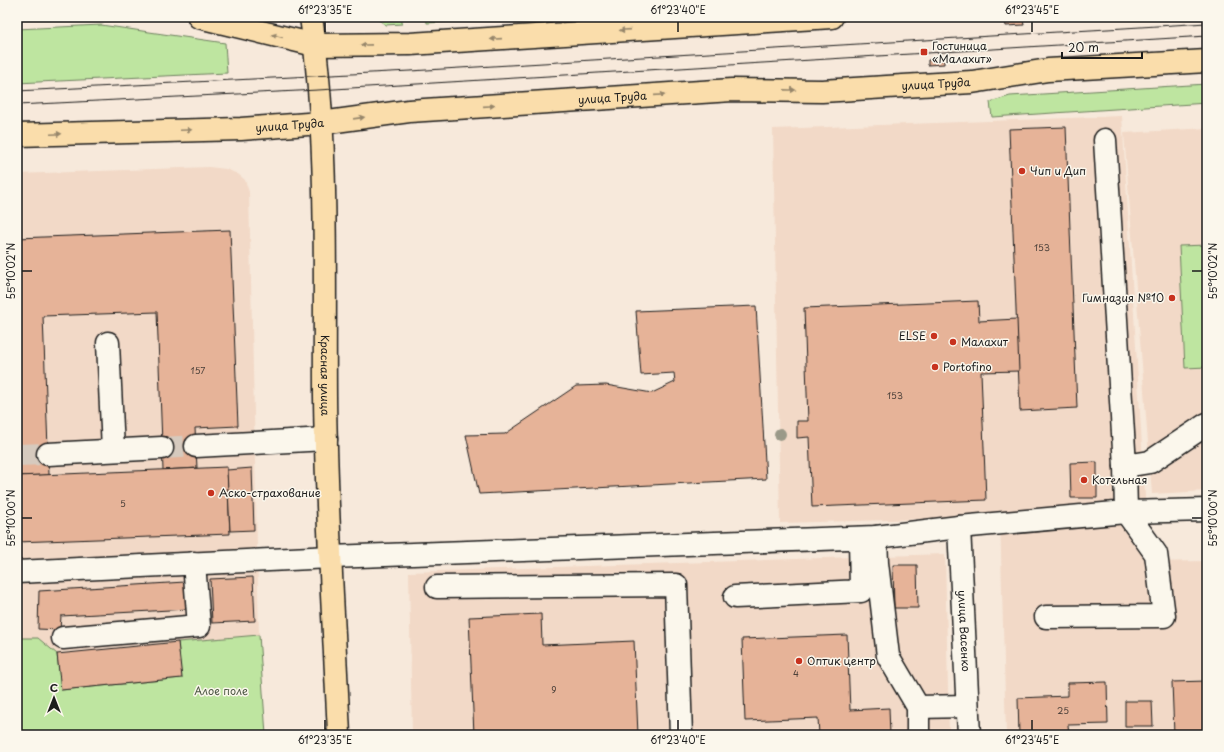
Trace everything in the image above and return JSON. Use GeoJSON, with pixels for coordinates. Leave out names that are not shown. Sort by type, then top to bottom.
{"type":"FeatureCollection","features":[{"type":"Feature","properties":{"kind":"main road"},"geometry":{"type":"LineString","coordinates":[[199,17],[315,45],[410,44],[754,19],[832,17]]}},
{"type":"Feature","properties":{"kind":"main road","name":"Красная улица"},"geometry":{"type":"LineString","coordinates":[[311,17],[315,45],[321,123],[326,440],[339,735]]}},
{"type":"Feature","properties":{"kind":"main road","name":"улица Труда"},"geometry":{"type":"LineString","coordinates":[[17,135],[241,128],[321,123],[409,111],[732,90],[822,91],[972,82],[1048,70],[1207,61]]}},
{"type":"Feature","properties":{"kind":"street"},"geometry":{"type":"LineString","coordinates":[[1046,617],[1164,616],[1156,554],[1126,512],[1125,466],[1104,140]]}},
{"type":"Feature","properties":{"kind":"street"},"geometry":{"type":"LineString","coordinates":[[108,343],[113,450]]}},
{"type":"Feature","properties":{"kind":"street"},"geometry":{"type":"LineString","coordinates":[[1125,466],[1150,462],[1207,424]]}},
{"type":"Feature","properties":{"kind":"street"},"geometry":{"type":"LineString","coordinates":[[196,446],[326,440]]}},
{"type":"Feature","properties":{"kind":"street"},"geometry":{"type":"LineString","coordinates":[[48,454],[162,448]]}},
{"type":"Feature","properties":{"kind":"street"},"geometry":{"type":"LineString","coordinates":[[17,572],[331,556],[868,538],[959,527],[1126,512],[1207,510]]}},
{"type":"Feature","properties":{"kind":"street","name":"улица Васенко"},"geometry":{"type":"LineString","coordinates":[[959,527],[969,735]]}},
{"type":"Feature","properties":{"kind":"street"},"geometry":{"type":"LineString","coordinates":[[735,597],[861,591],[868,538]]}},
{"type":"Feature","properties":{"kind":"street"},"geometry":{"type":"LineString","coordinates":[[868,538],[877,563],[888,656],[918,707],[918,735]]}},
{"type":"Feature","properties":{"kind":"street"},"geometry":{"type":"LineString","coordinates":[[63,638],[199,626],[194,563]]}},
{"type":"Feature","properties":{"kind":"street"},"geometry":{"type":"LineString","coordinates":[[436,587],[676,584],[681,735]]}},
{"type":"Feature","properties":{"kind":"street"},"geometry":{"type":"LineString","coordinates":[[918,707],[967,706]]}},
{"type":"Feature","properties":{"kind":"shaded area"},"geometry":{"type":"Polygon","coordinates":[[[1122,116],[1149,562],[1207,561],[1207,735],[1006,735],[1000,517],[780,523],[773,129],[1122,116]]]}},
{"type":"Feature","properties":{"kind":"shaded area","name":"Гимназия №10"},"geometry":{"type":"Polygon","coordinates":[[[1207,128],[1207,491],[1152,494],[1124,133],[1207,128]]]}},
{"type":"Feature","properties":{"kind":"shaded area"},"geometry":{"type":"Polygon","coordinates":[[[209,167],[226,169],[238,174],[245,180],[249,192],[259,635],[178,642],[182,678],[61,690],[39,638],[17,638],[17,174],[209,167]]]}},
{"type":"Feature","properties":{"kind":"shaded area"},"geometry":{"type":"Polygon","coordinates":[[[945,554],[949,735],[412,735],[409,572],[945,554]]]}},
{"type":"Feature","properties":{"kind":"green space"},"geometry":{"type":"Polygon","coordinates":[[[374,17],[402,17],[402,24],[386,25],[374,17]]]}},
{"type":"Feature","properties":{"kind":"green space"},"geometry":{"type":"Polygon","coordinates":[[[426,17],[519,17],[427,23],[426,17]]]}},
{"type":"Feature","properties":{"kind":"green space"},"geometry":{"type":"Polygon","coordinates":[[[101,25],[225,43],[227,73],[17,83],[17,29],[101,25]]]}},
{"type":"Feature","properties":{"kind":"green space"},"geometry":{"type":"Polygon","coordinates":[[[1207,84],[1207,103],[992,117],[990,102],[1010,96],[1207,84]]]}},
{"type":"Feature","properties":{"kind":"green space"},"geometry":{"type":"Polygon","coordinates":[[[1207,245],[1207,367],[1185,368],[1179,246],[1207,245]]]}},
{"type":"Feature","properties":{"kind":"green space","name":"Алое поле"},"geometry":{"type":"Polygon","coordinates":[[[259,635],[266,735],[17,735],[17,638],[38,638],[57,654],[61,690],[181,678],[178,642],[259,635]]]}},
{"type":"Feature","properties":{"kind":"building"},"geometry":{"type":"Polygon","coordinates":[[[1023,20],[1024,25],[1006,26],[1005,21],[1023,20]]]}},
{"type":"Feature","properties":{"kind":"building"},"geometry":{"type":"Polygon","coordinates":[[[928,60],[944,60],[944,64],[928,65],[928,60]]]}},
{"type":"Feature","properties":{"kind":"building"},"geometry":{"type":"Polygon","coordinates":[[[1066,127],[1077,408],[1020,411],[1009,129],[1066,127]]]}},
{"type":"Feature","properties":{"kind":"building"},"geometry":{"type":"Polygon","coordinates":[[[230,230],[238,426],[195,428],[197,468],[163,470],[157,312],[43,316],[49,475],[17,476],[17,238],[230,230]]]}},
{"type":"Feature","properties":{"kind":"building"},"geometry":{"type":"Polygon","coordinates":[[[978,301],[979,321],[1017,319],[1019,371],[981,372],[986,500],[812,507],[809,437],[797,438],[797,421],[808,421],[804,308],[978,301]]]}},
{"type":"Feature","properties":{"kind":"building"},"geometry":{"type":"Polygon","coordinates":[[[756,306],[766,479],[479,494],[466,435],[505,434],[576,386],[606,385],[652,393],[675,382],[674,373],[641,375],[636,311],[756,306]]]}},
{"type":"Feature","properties":{"kind":"building","name":"Котельная"},"geometry":{"type":"Polygon","coordinates":[[[1097,462],[1097,498],[1071,498],[1070,463],[1097,462]]]}},
{"type":"Feature","properties":{"kind":"building"},"geometry":{"type":"Polygon","coordinates":[[[227,467],[230,534],[17,542],[17,476],[227,467]]]}},
{"type":"Feature","properties":{"kind":"building"},"geometry":{"type":"Polygon","coordinates":[[[252,468],[254,530],[230,531],[227,470],[252,468]]]}},
{"type":"Feature","properties":{"kind":"building"},"geometry":{"type":"Polygon","coordinates":[[[893,565],[917,565],[918,608],[894,608],[893,565]]]}},
{"type":"Feature","properties":{"kind":"building"},"geometry":{"type":"Polygon","coordinates":[[[253,577],[255,621],[212,623],[210,579],[253,577]]]}},
{"type":"Feature","properties":{"kind":"building"},"geometry":{"type":"Polygon","coordinates":[[[185,582],[188,609],[61,616],[60,630],[38,629],[39,591],[185,582]]]}},
{"type":"Feature","properties":{"kind":"building"},"geometry":{"type":"Polygon","coordinates":[[[541,614],[542,645],[634,641],[638,735],[474,735],[469,617],[541,614]]]}},
{"type":"Feature","properties":{"kind":"building"},"geometry":{"type":"Polygon","coordinates":[[[847,635],[850,710],[889,708],[890,735],[819,735],[818,718],[745,721],[742,639],[847,635]]]}},
{"type":"Feature","properties":{"kind":"building"},"geometry":{"type":"Polygon","coordinates":[[[178,642],[182,678],[61,690],[57,654],[178,642]]]}},
{"type":"Feature","properties":{"kind":"building"},"geometry":{"type":"Polygon","coordinates":[[[1207,681],[1207,735],[1174,735],[1172,682],[1207,681]]]}},
{"type":"Feature","properties":{"kind":"building"},"geometry":{"type":"Polygon","coordinates":[[[1107,682],[1108,724],[1068,725],[1069,735],[1019,735],[1018,698],[1068,696],[1068,683],[1107,682]]]}},
{"type":"Feature","properties":{"kind":"building"},"geometry":{"type":"Polygon","coordinates":[[[1125,701],[1152,701],[1153,726],[1125,726],[1125,701]]]}},
{"type":"Feature","properties":{"kind":"tunnel"},"geometry":{"type":"LineString","coordinates":[[162,448],[196,446]]}},
{"type":"Feature","properties":{"kind":"tunnel"},"geometry":{"type":"LineString","coordinates":[[17,455],[48,454]]}},
{"type":"Feature","properties":{"kind":"tram line"},"geometry":{"type":"LineString","coordinates":[[17,91],[410,71],[1207,23]]}},
{"type":"Feature","properties":{"kind":"tram line"},"geometry":{"type":"LineString","coordinates":[[17,105],[318,90],[1207,36]]}},
{"type":"Feature","properties":{"kind":"place","name":"Гостиница «Малахит»"},"geometry":{"type":"Point","coordinates":[924,52]}},
{"type":"Feature","properties":{"kind":"place","name":"Чип и Дип"},"geometry":{"type":"Point","coordinates":[1022,171]}},
{"type":"Feature","properties":{"kind":"place","name":"Гимназия №10"},"geometry":{"type":"Point","coordinates":[1172,298]}},
{"type":"Feature","properties":{"kind":"place","name":"ELSE"},"geometry":{"type":"Point","coordinates":[934,336]}},
{"type":"Feature","properties":{"kind":"place","name":"Малахит"},"geometry":{"type":"Point","coordinates":[953,342]}},
{"type":"Feature","properties":{"kind":"place","name":"Portofino"},"geometry":{"type":"Point","coordinates":[935,367]}},
{"type":"Feature","properties":{"kind":"place","name":"Котельная"},"geometry":{"type":"Point","coordinates":[1084,480]}},
{"type":"Feature","properties":{"kind":"place","name":"Аско-страхование"},"geometry":{"type":"Point","coordinates":[211,493]}},
{"type":"Feature","properties":{"kind":"place","name":"Оптик центр"},"geometry":{"type":"Point","coordinates":[799,661]}}]}
